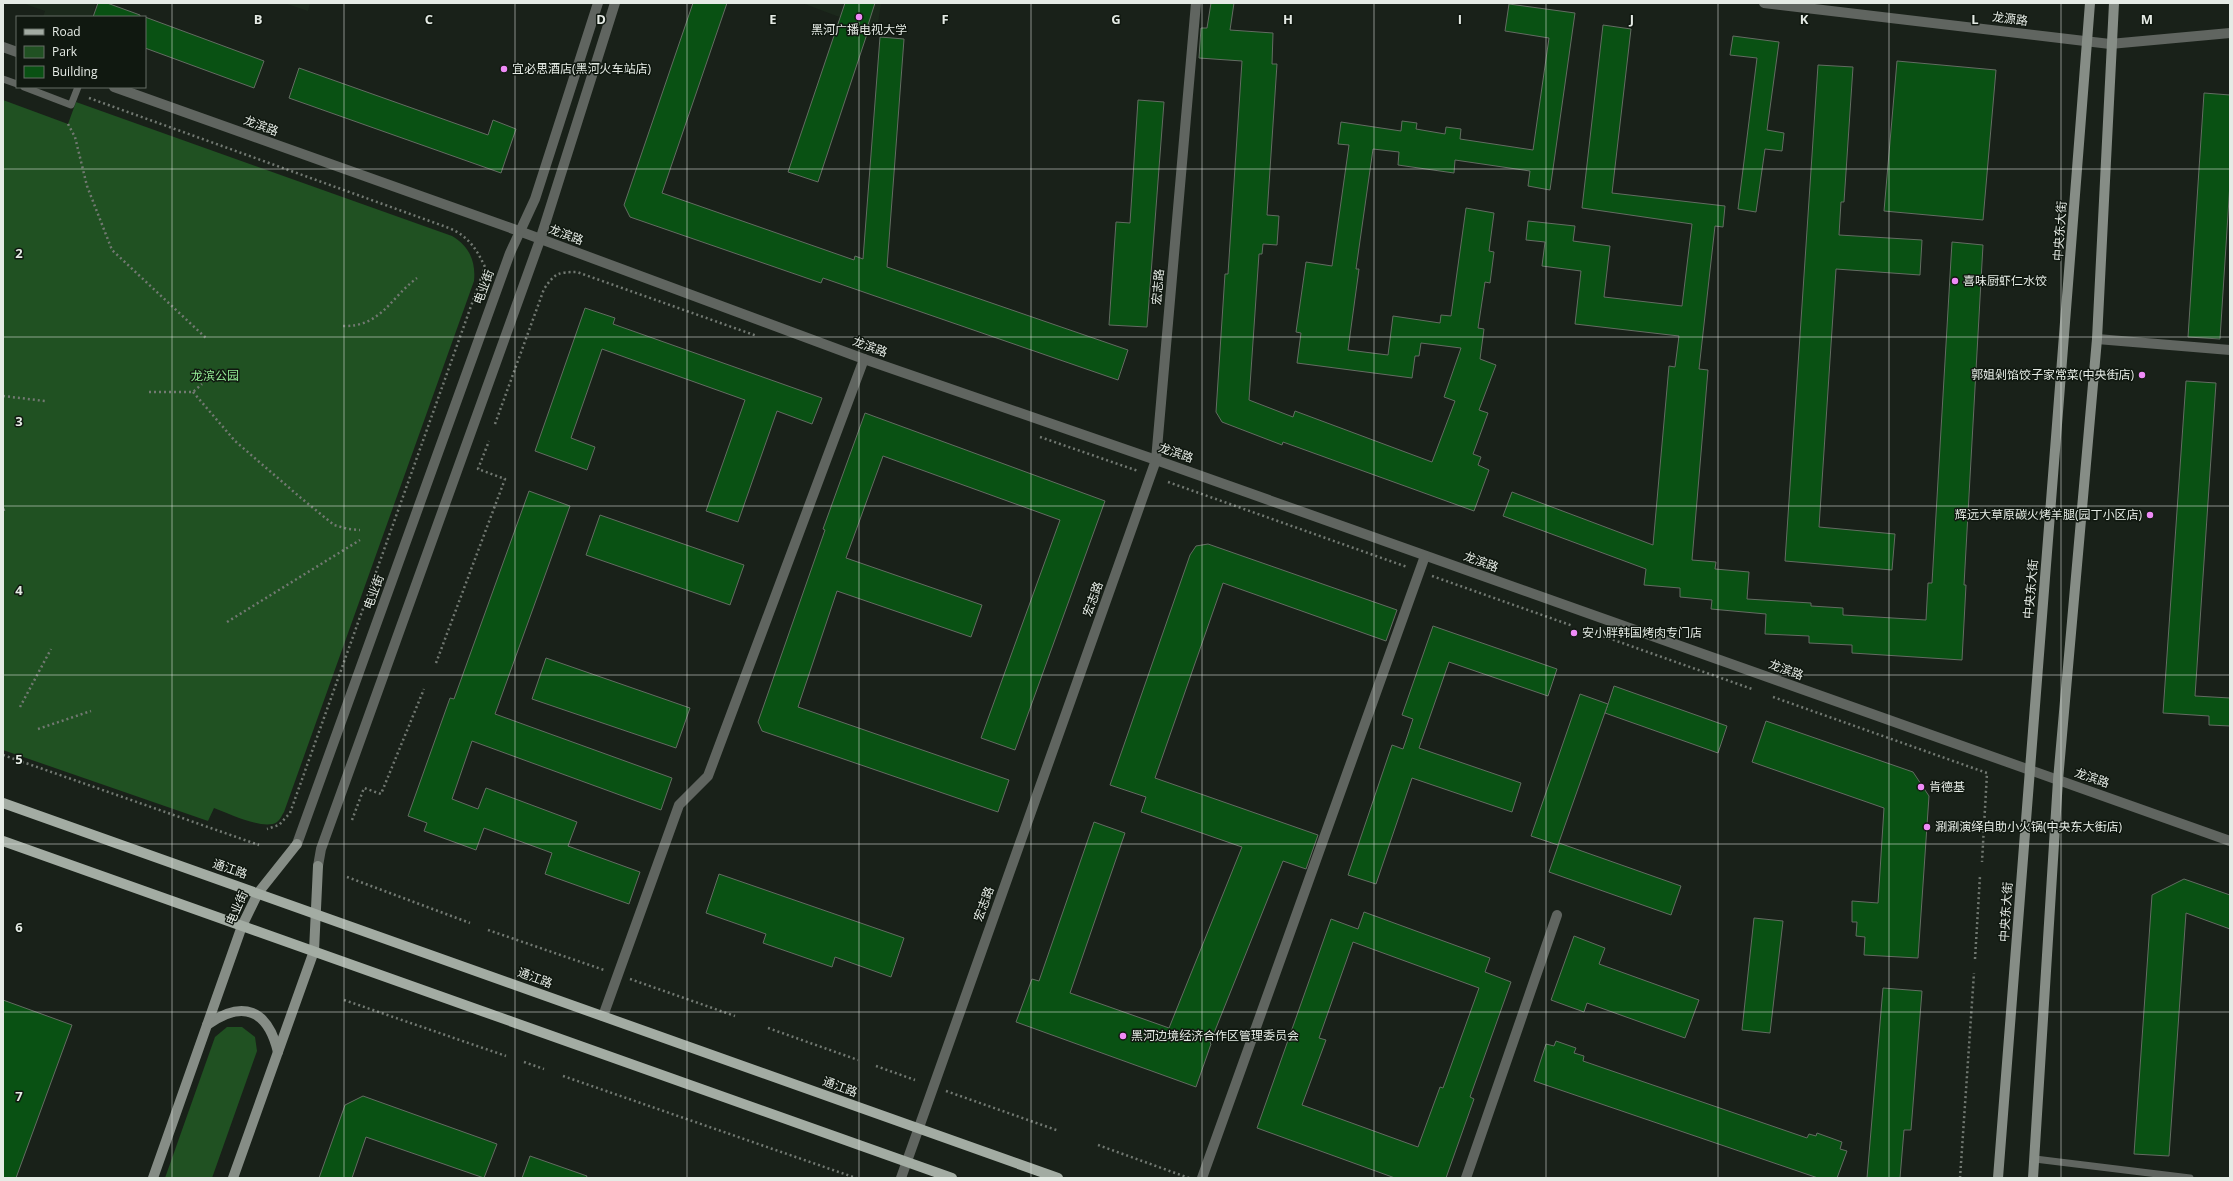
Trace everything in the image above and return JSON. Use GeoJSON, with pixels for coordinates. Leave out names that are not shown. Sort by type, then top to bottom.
{"type":"FeatureCollection","features":[{"type":"Feature","properties":{"kind":"main road","name":"中央东大街"},"geometry":{"type":"LineString","coordinates":[[1998,1178],[2090,3]]}},
{"type":"Feature","properties":{"kind":"main road"},"geometry":{"type":"LineString","coordinates":[[2033,1178],[2058,780],[2097,339],[2110,44],[2114,3]]}},
{"type":"Feature","properties":{"kind":"main road","name":"通江路"},"geometry":{"type":"LineString","coordinates":[[3,803],[1058,1178]]}},
{"type":"Feature","properties":{"kind":"main road"},"geometry":{"type":"LineString","coordinates":[[3,841],[952,1178]]}},
{"type":"Feature","properties":{"kind":"main road","name":"电业街"},"geometry":{"type":"LineString","coordinates":[[152,1178],[242,926],[258,893],[297,844]]}},
{"type":"Feature","properties":{"kind":"main road"},"geometry":{"type":"LineString","coordinates":[[233,1178],[314,951],[318,866]]}},
{"type":"Feature","properties":{"kind":"main road"},"geometry":{"type":"LineString","coordinates":[[207,1025],[219,1017],[235,1011],[249,1011],[265,1021],[274,1034],[278,1052]]}},
{"type":"Feature","properties":{"kind":"street","name":"电业街"},"geometry":{"type":"LineString","coordinates":[[297,844],[519,231],[535,199],[598,3]]}},
{"type":"Feature","properties":{"kind":"street"},"geometry":{"type":"LineString","coordinates":[[318,866],[321,849],[540,240],[615,3]]}},
{"type":"Feature","properties":{"kind":"street","name":"宏志路"},"geometry":{"type":"LineString","coordinates":[[901,1178],[1156,460],[1196,3]]}},
{"type":"Feature","properties":{"kind":"street","name":"龙源路"},"geometry":{"type":"LineString","coordinates":[[1764,3],[2110,44],[2230,33]]}},
{"type":"Feature","properties":{"kind":"street"},"geometry":{"type":"LineString","coordinates":[[4,50],[16,52]]}},
{"type":"Feature","properties":{"kind":"street","name":"龙滨路"},"geometry":{"type":"LineString","coordinates":[[117,88],[519,231],[864,359],[1156,460],[2230,841]]}},
{"type":"Feature","properties":{"kind":"street"},"geometry":{"type":"LineString","coordinates":[[2097,339],[2230,350]]}},
{"type":"Feature","properties":{"kind":"street"},"geometry":{"type":"LineString","coordinates":[[603,1016],[679,805],[708,776],[864,359]]}},
{"type":"Feature","properties":{"kind":"street"},"geometry":{"type":"LineString","coordinates":[[1202,1178],[1425,556]]}},
{"type":"Feature","properties":{"kind":"street"},"geometry":{"type":"LineString","coordinates":[[1466,1178],[1557,915]]}},
{"type":"Feature","properties":{"kind":"lane"},"geometry":{"type":"LineString","coordinates":[[3,79],[16,84]]}},
{"type":"Feature","properties":{"kind":"lane"},"geometry":{"type":"LineString","coordinates":[[27,88],[71,105],[78,88]]}},
{"type":"Feature","properties":{"kind":"lane"},"geometry":{"type":"LineString","coordinates":[[2035,1159],[2190,1178]]}},
{"type":"Feature","properties":{"kind":"path"},"geometry":{"type":"LineString","coordinates":[[89,98],[449,228],[468,238],[485,266],[290,813],[279,825],[267,829]]}},
{"type":"Feature","properties":{"kind":"path"},"geometry":{"type":"LineString","coordinates":[[68,124],[75,137],[88,186],[112,250],[206,338]]}},
{"type":"Feature","properties":{"kind":"path"},"geometry":{"type":"LineString","coordinates":[[495,424],[544,289],[552,276],[563,272],[577,272],[762,338]]}},
{"type":"Feature","properties":{"kind":"path"},"geometry":{"type":"LineString","coordinates":[[343,326],[354,326],[367,323],[380,314],[408,285],[417,278]]}},
{"type":"Feature","properties":{"kind":"path"},"geometry":{"type":"LineString","coordinates":[[150,392],[193,392],[202,384]]}},
{"type":"Feature","properties":{"kind":"path"},"geometry":{"type":"LineString","coordinates":[[193,392],[235,440],[301,498],[334,525],[348,529],[360,530]]}},
{"type":"Feature","properties":{"kind":"path"},"geometry":{"type":"LineString","coordinates":[[3,396],[45,401]]}},
{"type":"Feature","properties":{"kind":"path"},"geometry":{"type":"LineString","coordinates":[[436,663],[505,479],[478,469],[489,442]]}},
{"type":"Feature","properties":{"kind":"path"},"geometry":{"type":"LineString","coordinates":[[1168,482],[1411,568]]}},
{"type":"Feature","properties":{"kind":"path"},"geometry":{"type":"LineString","coordinates":[[227,622],[360,540]]}},
{"type":"Feature","properties":{"kind":"path"},"geometry":{"type":"LineString","coordinates":[[1424,573],[1573,626]]}},
{"type":"Feature","properties":{"kind":"path"},"geometry":{"type":"LineString","coordinates":[[1594,633],[1752,689]]}},
{"type":"Feature","properties":{"kind":"path"},"geometry":{"type":"LineString","coordinates":[[20,707],[51,649]]}},
{"type":"Feature","properties":{"kind":"path"},"geometry":{"type":"LineString","coordinates":[[352,820],[364,788],[380,794],[424,689]]}},
{"type":"Feature","properties":{"kind":"path"},"geometry":{"type":"LineString","coordinates":[[1773,697],[1987,773],[1982,862]]}},
{"type":"Feature","properties":{"kind":"path"},"geometry":{"type":"LineString","coordinates":[[38,729],[91,711]]}},
{"type":"Feature","properties":{"kind":"path"},"geometry":{"type":"LineString","coordinates":[[3,755],[258,845]]}},
{"type":"Feature","properties":{"kind":"path"},"geometry":{"type":"LineString","coordinates":[[1975,959],[1980,876]]}},
{"type":"Feature","properties":{"kind":"path"},"geometry":{"type":"LineString","coordinates":[[347,877],[470,923]]}},
{"type":"Feature","properties":{"kind":"path"},"geometry":{"type":"LineString","coordinates":[[488,930],[604,970]]}},
{"type":"Feature","properties":{"kind":"path"},"geometry":{"type":"LineString","coordinates":[[1960,1178],[1974,973]]}},
{"type":"Feature","properties":{"kind":"path"},"geometry":{"type":"LineString","coordinates":[[625,978],[735,1016]]}},
{"type":"Feature","properties":{"kind":"path"},"geometry":{"type":"LineString","coordinates":[[344,1000],[506,1056]]}},
{"type":"Feature","properties":{"kind":"path"},"geometry":{"type":"LineString","coordinates":[[768,1028],[858,1060]]}},
{"type":"Feature","properties":{"kind":"path"},"geometry":{"type":"LineString","coordinates":[[524,1062],[544,1069]]}},
{"type":"Feature","properties":{"kind":"path"},"geometry":{"type":"LineString","coordinates":[[876,1066],[915,1080]]}},
{"type":"Feature","properties":{"kind":"path"},"geometry":{"type":"LineString","coordinates":[[564,1076],[856,1178]]}},
{"type":"Feature","properties":{"kind":"path"},"geometry":{"type":"LineString","coordinates":[[944,1090],[1059,1131]]}},
{"type":"Feature","properties":{"kind":"path"},"geometry":{"type":"LineString","coordinates":[[1098,1145],[1190,1178]]}},
{"type":"Feature","properties":{"kind":"shaded area"},"geometry":{"type":"Polygon","coordinates":[[[22,3],[96,3],[92,16],[43,16],[45,11],[22,3]]]}},
{"type":"Feature","properties":{"kind":"shaded area"},"geometry":{"type":"Polygon","coordinates":[[[284,3],[310,3],[308,11],[284,3]]]}},
{"type":"Feature","properties":{"kind":"shaded area","name":"黑河广播电视大学"},"geometry":{"type":"Polygon","coordinates":[[[802,3],[881,3],[877,31],[802,3]]]}},
{"type":"Feature","properties":{"kind":"green space","name":"龙滨公园"},"geometry":{"type":"Polygon","coordinates":[[[3,100],[68,124],[76,102],[452,236],[463,244],[470,255],[474,267],[474,281],[284,812],[277,822],[271,824],[255,823],[214,808],[208,821],[3,750],[3,100]]]}},
{"type":"Feature","properties":{"kind":"green space"},"geometry":{"type":"Polygon","coordinates":[[[227,1027],[242,1027],[255,1037],[257,1051],[212,1178],[165,1178],[215,1037],[227,1027]]]}},
{"type":"Feature","properties":{"kind":"building"},"geometry":{"type":"Polygon","coordinates":[[[98,3],[107,3],[140,15],[140,16],[93,16],[98,3]]]}},
{"type":"Feature","properties":{"kind":"building"},"geometry":{"type":"Polygon","coordinates":[[[693,3],[727,3],[662,193],[854,260],[855,256],[863,259],[880,37],[904,39],[887,267],[1128,350],[1118,380],[823,278],[821,283],[630,217],[624,205],[693,3]]]}},
{"type":"Feature","properties":{"kind":"building"},"geometry":{"type":"Polygon","coordinates":[[[845,3],[875,3],[868,25],[870,25],[818,182],[788,172],[845,3]]]}},
{"type":"Feature","properties":{"kind":"building"},"geometry":{"type":"Polygon","coordinates":[[[1211,3],[1234,3],[1230,30],[1273,33],[1272,64],[1277,64],[1267,215],[1279,216],[1277,245],[1263,244],[1262,254],[1259,254],[1249,400],[1293,417],[1295,411],[1432,462],[1455,401],[1444,397],[1461,348],[1421,343],[1419,356],[1415,356],[1412,378],[1297,363],[1301,333],[1296,332],[1306,262],[1332,266],[1349,145],[1338,144],[1341,122],[1401,131],[1402,121],[1417,123],[1416,129],[1445,134],[1446,127],[1461,129],[1460,139],[1533,150],[1549,38],[1505,31],[1509,4],[1575,13],[1550,190],[1528,186],[1530,171],[1455,160],[1454,173],[1398,165],[1399,152],[1373,149],[1356,269],[1359,269],[1348,350],[1388,355],[1393,316],[1440,323],[1441,315],[1451,316],[1466,208],[1494,213],[1489,251],[1494,252],[1490,283],[1485,282],[1478,328],[1484,329],[1480,359],[1496,365],[1479,410],[1488,413],[1473,454],[1481,457],[1478,465],[1489,470],[1474,511],[1283,442],[1282,445],[1222,422],[1216,412],[1225,274],[1228,274],[1242,61],[1199,58],[1201,28],[1207,28],[1211,3]]]}},
{"type":"Feature","properties":{"kind":"building"},"geometry":{"type":"Polygon","coordinates":[[[146,17],[264,61],[254,88],[146,48],[146,17]]]}},
{"type":"Feature","properties":{"kind":"building"},"geometry":{"type":"Polygon","coordinates":[[[1603,25],[1631,29],[1612,193],[1725,206],[1723,227],[1715,226],[1699,369],[1708,370],[1692,560],[1716,562],[1715,569],[1749,572],[1747,599],[1811,603],[1811,606],[1843,608],[1843,615],[1926,620],[1928,583],[1932,583],[1952,242],[1983,245],[1964,585],[1966,585],[1962,660],[1852,653],[1852,645],[1809,643],[1809,636],[1765,634],[1766,614],[1711,609],[1712,600],[1680,597],[1680,588],[1644,585],[1646,569],[1503,516],[1512,492],[1653,545],[1669,366],[1675,367],[1679,336],[1575,324],[1581,271],[1542,266],[1545,242],[1526,240],[1528,221],[1575,226],[1573,241],[1610,246],[1604,297],[1682,306],[1692,224],[1582,208],[1603,25]]]}},
{"type":"Feature","properties":{"kind":"building"},"geometry":{"type":"Polygon","coordinates":[[[1733,36],[1779,42],[1767,130],[1784,133],[1782,151],[1765,149],[1756,212],[1738,209],[1757,58],[1730,55],[1733,36]]]}},
{"type":"Feature","properties":{"kind":"building"},"geometry":{"type":"Polygon","coordinates":[[[1897,61],[1996,70],[1983,220],[1884,211],[1897,61]]]}},
{"type":"Feature","properties":{"kind":"building"},"geometry":{"type":"Polygon","coordinates":[[[1818,65],[1853,67],[1844,202],[1841,202],[1839,235],[1922,240],[1920,275],[1836,269],[1819,527],[1895,534],[1892,570],[1785,561],[1818,65]]]}},
{"type":"Feature","properties":{"kind":"building"},"geometry":{"type":"Polygon","coordinates":[[[299,68],[488,135],[493,120],[516,129],[501,173],[289,98],[299,68]]]}},
{"type":"Feature","properties":{"kind":"building"},"geometry":{"type":"Polygon","coordinates":[[[2204,93],[2230,95],[2230,183],[2220,339],[2188,337],[2204,93]]]}},
{"type":"Feature","properties":{"kind":"building"},"geometry":{"type":"Polygon","coordinates":[[[1138,100],[1164,102],[1147,327],[1109,325],[1116,222],[1130,223],[1138,100]]]}},
{"type":"Feature","properties":{"kind":"building"},"geometry":{"type":"Polygon","coordinates":[[[585,308],[615,318],[613,324],[822,398],[812,424],[777,411],[738,522],[706,511],[745,400],[602,349],[571,438],[595,447],[587,470],[535,451],[585,308]]]}},
{"type":"Feature","properties":{"kind":"building"},"geometry":{"type":"Polygon","coordinates":[[[2186,381],[2216,383],[2195,696],[2230,698],[2230,726],[2209,725],[2209,716],[2163,713],[2186,381]]]}},
{"type":"Feature","properties":{"kind":"building"},"geometry":{"type":"Polygon","coordinates":[[[865,413],[1105,501],[1015,750],[981,738],[1060,520],[883,456],[846,558],[982,605],[971,637],[837,591],[798,707],[1009,780],[998,812],[762,731],[758,722],[825,530],[823,529],[865,413]]]}},
{"type":"Feature","properties":{"kind":"building"},"geometry":{"type":"Polygon","coordinates":[[[529,491],[570,506],[495,714],[672,778],[661,810],[472,741],[452,799],[478,809],[486,788],[577,822],[568,846],[640,872],[629,904],[545,874],[552,853],[484,828],[476,850],[424,831],[427,823],[408,816],[450,698],[454,699],[529,491]]]}},
{"type":"Feature","properties":{"kind":"building"},"geometry":{"type":"Polygon","coordinates":[[[600,515],[744,565],[730,605],[586,555],[600,515]]]}},
{"type":"Feature","properties":{"kind":"building"},"geometry":{"type":"Polygon","coordinates":[[[1208,544],[1397,610],[1386,641],[1223,583],[1155,778],[1318,835],[1306,869],[1283,861],[1210,1043],[1211,1044],[1196,1087],[1016,1022],[1032,979],[1039,981],[1094,822],[1125,833],[1070,993],[1169,1028],[1242,847],[1141,812],[1146,797],[1110,785],[1190,555],[1196,546],[1208,544]]]}},
{"type":"Feature","properties":{"kind":"building"},"geometry":{"type":"Polygon","coordinates":[[[1433,626],[1557,669],[1548,696],[1449,662],[1419,748],[1521,783],[1512,812],[1412,778],[1376,884],[1348,875],[1392,745],[1403,749],[1413,719],[1402,715],[1433,626]]]}},
{"type":"Feature","properties":{"kind":"building"},"geometry":{"type":"Polygon","coordinates":[[[546,658],[690,708],[676,748],[532,699],[546,658]]]}},
{"type":"Feature","properties":{"kind":"building"},"geometry":{"type":"Polygon","coordinates":[[[1614,686],[1727,726],[1718,753],[1605,713],[1614,686]]]}},
{"type":"Feature","properties":{"kind":"building"},"geometry":{"type":"Polygon","coordinates":[[[1580,694],[1608,704],[1558,845],[1531,836],[1580,694]]]}},
{"type":"Feature","properties":{"kind":"building"},"geometry":{"type":"Polygon","coordinates":[[[1766,721],[1913,772],[1929,796],[1918,958],[1864,955],[1865,937],[1856,936],[1857,922],[1852,922],[1852,901],[1878,903],[1884,808],[1752,762],[1766,721]]]}},
{"type":"Feature","properties":{"kind":"building"},"geometry":{"type":"Polygon","coordinates":[[[1559,843],[1681,886],[1671,915],[1549,872],[1559,843]]]}},
{"type":"Feature","properties":{"kind":"building"},"geometry":{"type":"Polygon","coordinates":[[[719,874],[904,938],[891,977],[835,957],[832,967],[763,943],[766,934],[706,913],[719,874]]]}},
{"type":"Feature","properties":{"kind":"building"},"geometry":{"type":"Polygon","coordinates":[[[2184,879],[2230,895],[2230,929],[2186,913],[2169,1156],[2134,1154],[2152,895],[2184,879]]]}},
{"type":"Feature","properties":{"kind":"building"},"geometry":{"type":"Polygon","coordinates":[[[1364,912],[1490,958],[1485,972],[1511,982],[1470,1097],[1474,1099],[1446,1178],[1395,1178],[1257,1128],[1331,919],[1358,929],[1364,912]],[[1353,942],[1319,1038],[1326,1040],[1302,1105],[1418,1147],[1440,1087],[1443,1088],[1479,988],[1353,942]]]}},
{"type":"Feature","properties":{"kind":"building"},"geometry":{"type":"Polygon","coordinates":[[[1754,918],[1783,921],[1770,1033],[1742,1030],[1754,918]]]}},
{"type":"Feature","properties":{"kind":"building"},"geometry":{"type":"Polygon","coordinates":[[[1574,936],[1605,948],[1599,964],[1699,1000],[1685,1038],[1587,1003],[1584,1012],[1551,1000],[1574,936]]]}},
{"type":"Feature","properties":{"kind":"building"},"geometry":{"type":"Polygon","coordinates":[[[1883,988],[1922,991],[1911,1130],[1904,1130],[1900,1178],[1867,1178],[1883,988]]]}},
{"type":"Feature","properties":{"kind":"building"},"geometry":{"type":"Polygon","coordinates":[[[3,1000],[72,1025],[16,1178],[3,1178],[3,1000]]]}},
{"type":"Feature","properties":{"kind":"building"},"geometry":{"type":"Polygon","coordinates":[[[1556,1041],[1576,1048],[1574,1053],[1584,1056],[1583,1061],[1807,1138],[1809,1134],[1816,1136],[1817,1133],[1842,1142],[1840,1149],[1847,1151],[1837,1178],[1818,1178],[1534,1081],[1546,1044],[1554,1046],[1556,1041]]]}},
{"type":"Feature","properties":{"kind":"building"},"geometry":{"type":"Polygon","coordinates":[[[363,1096],[497,1144],[484,1178],[366,1137],[352,1178],[319,1178],[345,1105],[363,1096]]]}},
{"type":"Feature","properties":{"kind":"building"},"geometry":{"type":"Polygon","coordinates":[[[530,1156],[587,1176],[586,1178],[522,1178],[530,1156]]]}},
{"type":"Feature","properties":{"kind":"place","name":"黑河广播电视大学"},"geometry":{"type":"Point","coordinates":[859,17]}},
{"type":"Feature","properties":{"kind":"place","name":"宜必思酒店(黑河火车站店)"},"geometry":{"type":"Point","coordinates":[504,69]}},
{"type":"Feature","properties":{"kind":"place","name":"喜味厨虾仁水饺"},"geometry":{"type":"Point","coordinates":[1955,281]}},
{"type":"Feature","properties":{"kind":"place","name":"郭姐剁馅饺子家常菜(中央街店)"},"geometry":{"type":"Point","coordinates":[2142,375]}},
{"type":"Feature","properties":{"kind":"place","name":"辉远大草原碳火烤羊腿(园丁小区店)"},"geometry":{"type":"Point","coordinates":[2150,515]}},
{"type":"Feature","properties":{"kind":"place","name":"安小胖韩国烤肉专门店"},"geometry":{"type":"Point","coordinates":[1574,633]}},
{"type":"Feature","properties":{"kind":"place","name":"肯德基"},"geometry":{"type":"Point","coordinates":[1921,787]}},
{"type":"Feature","properties":{"kind":"place","name":"涮涮演绎自助小火锅(中央东大街店)"},"geometry":{"type":"Point","coordinates":[1927,827]}},
{"type":"Feature","properties":{"kind":"place","name":"黑河边境经济合作区管理委员会"},"geometry":{"type":"Point","coordinates":[1123,1036]}}]}
